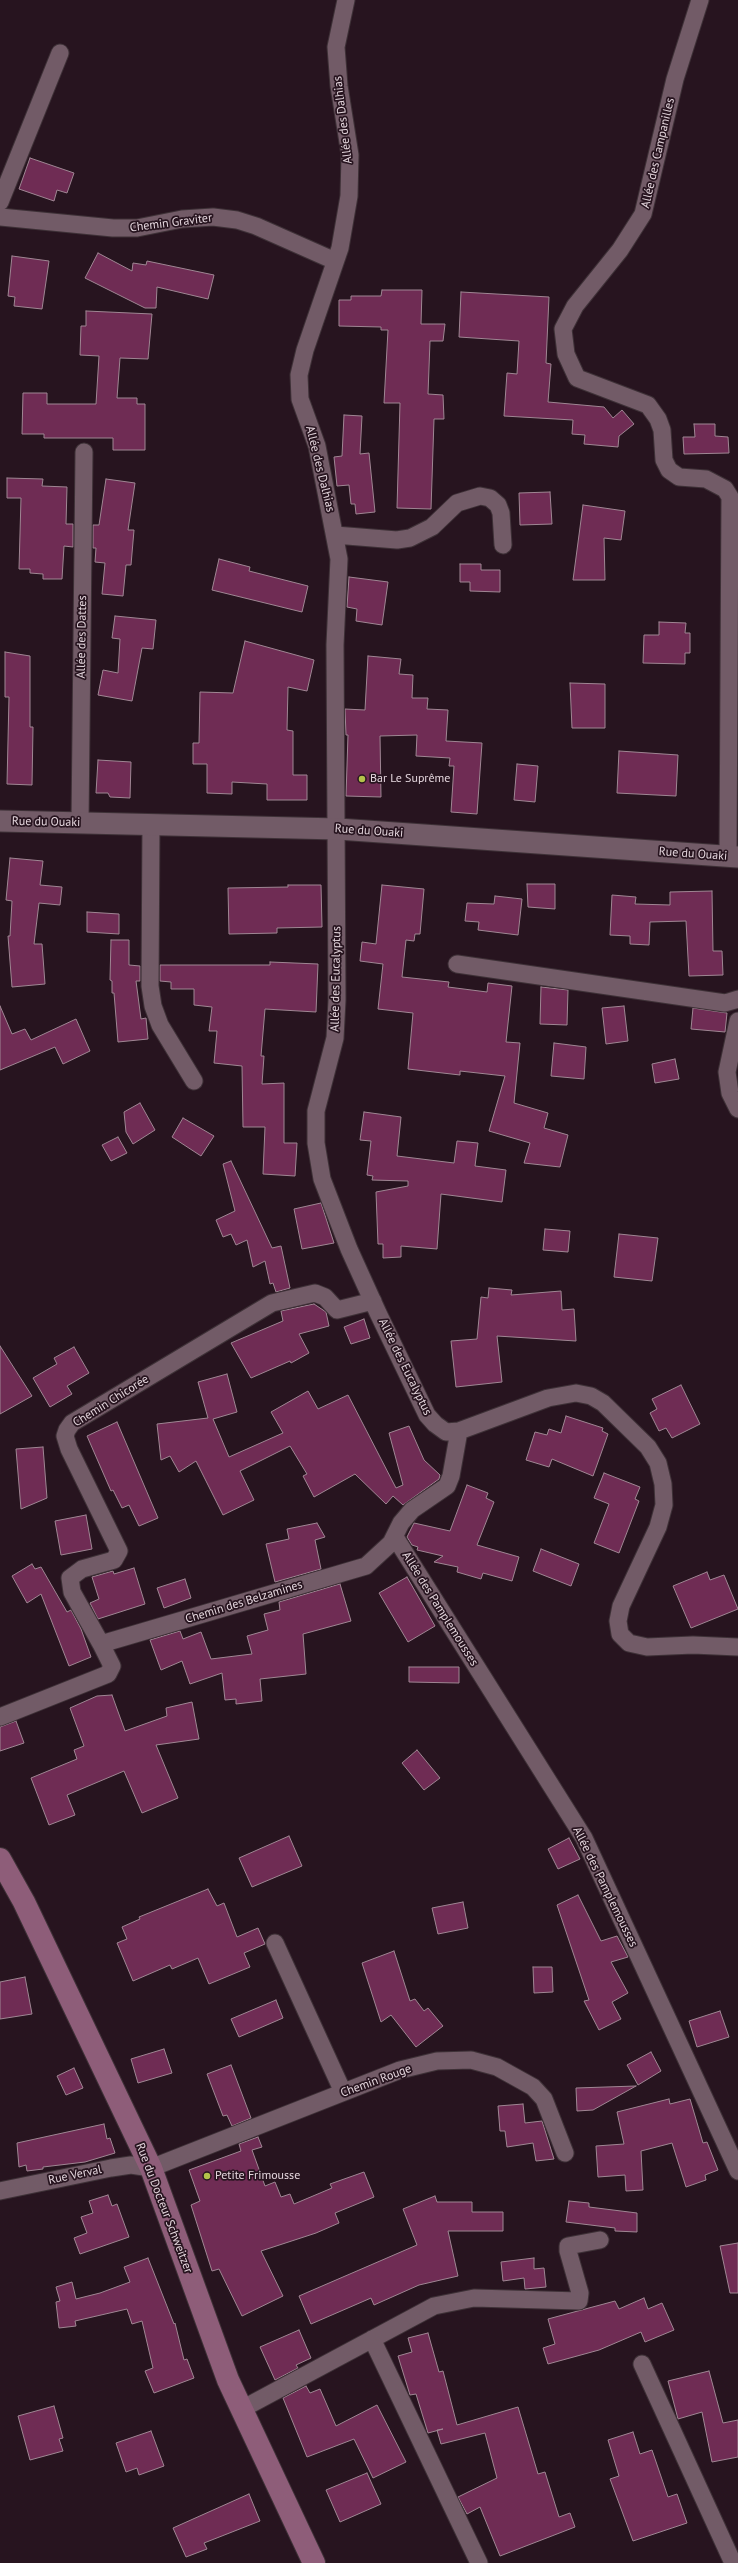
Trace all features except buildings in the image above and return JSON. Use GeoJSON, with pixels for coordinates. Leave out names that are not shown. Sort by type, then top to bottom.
{"type":"FeatureCollection","features":[{"type":"Feature","properties":{"kind":"main road","name":"Rue du Docteur Schweitzer"},"geometry":{"type":"LineString","coordinates":[[0,1859],[24,1902],[152,2168],[228,2380],[314,2563]]}},
{"type":"Feature","properties":{"kind":"street","name":"Allée des Dalhias"},"geometry":{"type":"LineString","coordinates":[[338,829],[335,645],[339,559],[317,446],[300,400],[299,375],[340,248],[349,196],[350,155],[339,86],[336,47],[346,0]]}},
{"type":"Feature","properties":{"kind":"street","name":"Allée des Campanilles"},"geometry":{"type":"LineString","coordinates":[[700,0],[675,79],[643,214],[620,250],[575,306],[563,329],[566,354],[577,378],[648,405],[658,419],[662,430],[664,460],[669,470],[679,477],[706,479],[725,489],[730,497],[733,856]]}},
{"type":"Feature","properties":{"kind":"street"},"geometry":{"type":"LineString","coordinates":[[0,202],[60,52]]}},
{"type":"Feature","properties":{"kind":"street","name":"Chemin Graviter"},"geometry":{"type":"LineString","coordinates":[[0,217],[113,228],[137,228],[182,219],[213,217],[237,220],[256,226],[335,261]]}},
{"type":"Feature","properties":{"kind":"street","name":"Allée des Dattes"},"geometry":{"type":"LineString","coordinates":[[80,823],[84,452]]}},
{"type":"Feature","properties":{"kind":"street"},"geometry":{"type":"LineString","coordinates":[[335,535],[397,540],[410,538],[432,527],[458,503],[480,496],[490,498],[498,505],[501,513],[503,545]]}},
{"type":"Feature","properties":{"kind":"street","name":"Rue du Ouaki"},"geometry":{"type":"LineString","coordinates":[[0,821],[338,829],[733,856]]}},
{"type":"Feature","properties":{"kind":"street"},"geometry":{"type":"LineString","coordinates":[[151,824],[150,986],[153,1006],[160,1025],[194,1081]]}},
{"type":"Feature","properties":{"kind":"street","name":"Allée des Eucalyptus"},"geometry":{"type":"LineString","coordinates":[[338,829],[335,1038],[316,1111],[316,1143],[322,1179],[349,1249],[427,1415],[435,1424],[446,1432],[459,1431],[562,1395],[576,1393],[591,1396],[604,1403],[648,1447],[658,1462],[664,1484],[664,1506],[658,1527],[621,1606],[618,1621],[620,1634],[629,1643],[647,1647],[693,1645],[738,1647]]}},
{"type":"Feature","properties":{"kind":"street"},"geometry":{"type":"LineString","coordinates":[[457,964],[725,1003],[738,999]]}},
{"type":"Feature","properties":{"kind":"street"},"geometry":{"type":"LineString","coordinates":[[738,1021],[728,1072],[730,1093],[738,1109]]}},
{"type":"Feature","properties":{"kind":"street","name":"Chemin Chicorée"},"geometry":{"type":"LineString","coordinates":[[101,1644],[72,1592],[70,1578],[82,1569],[114,1560],[120,1551],[69,1449],[65,1436],[66,1430],[72,1424],[272,1303],[315,1293],[325,1297],[337,1310],[373,1301]]}},
{"type":"Feature","properties":{"kind":"street","name":"Chemin des Belzamines"},"geometry":{"type":"LineString","coordinates":[[101,1644],[366,1566],[395,1537],[401,1523],[412,1510],[447,1486],[451,1476],[459,1431]]}},
{"type":"Feature","properties":{"kind":"street","name":"Allée des Pamplemousses"},"geometry":{"type":"LineString","coordinates":[[395,1537],[584,1838],[738,2171]]}},
{"type":"Feature","properties":{"kind":"street"},"geometry":{"type":"LineString","coordinates":[[0,1717],[108,1674],[112,1666],[101,1644]]}},
{"type":"Feature","properties":{"kind":"street"},"geometry":{"type":"LineString","coordinates":[[276,1943],[343,2092]]}},
{"type":"Feature","properties":{"kind":"street","name":"Chemin Rouge"},"geometry":{"type":"LineString","coordinates":[[152,2168],[400,2070],[437,2061],[471,2060],[497,2067],[533,2087],[544,2100],[565,2153]]}},
{"type":"Feature","properties":{"kind":"street","name":"Rue Verval"},"geometry":{"type":"LineString","coordinates":[[0,2191],[111,2168],[131,2165],[152,2168]]}},
{"type":"Feature","properties":{"kind":"street"},"geometry":{"type":"LineString","coordinates":[[242,2409],[434,2306],[474,2298],[579,2301],[580,2293],[568,2251],[568,2246],[600,2240]]}},
{"type":"Feature","properties":{"kind":"street"},"geometry":{"type":"LineString","coordinates":[[372,2339],[478,2563]]}},
{"type":"Feature","properties":{"kind":"street"},"geometry":{"type":"LineString","coordinates":[[642,2364],[733,2563]]}},
{"type":"Feature","properties":{"kind":"place","name":"Bar Le Suprême"},"geometry":{"type":"Point","coordinates":[362,779]}},
{"type":"Feature","properties":{"kind":"place","name":"Petite Frimousse"},"geometry":{"type":"Point","coordinates":[207,2176]}}]}
